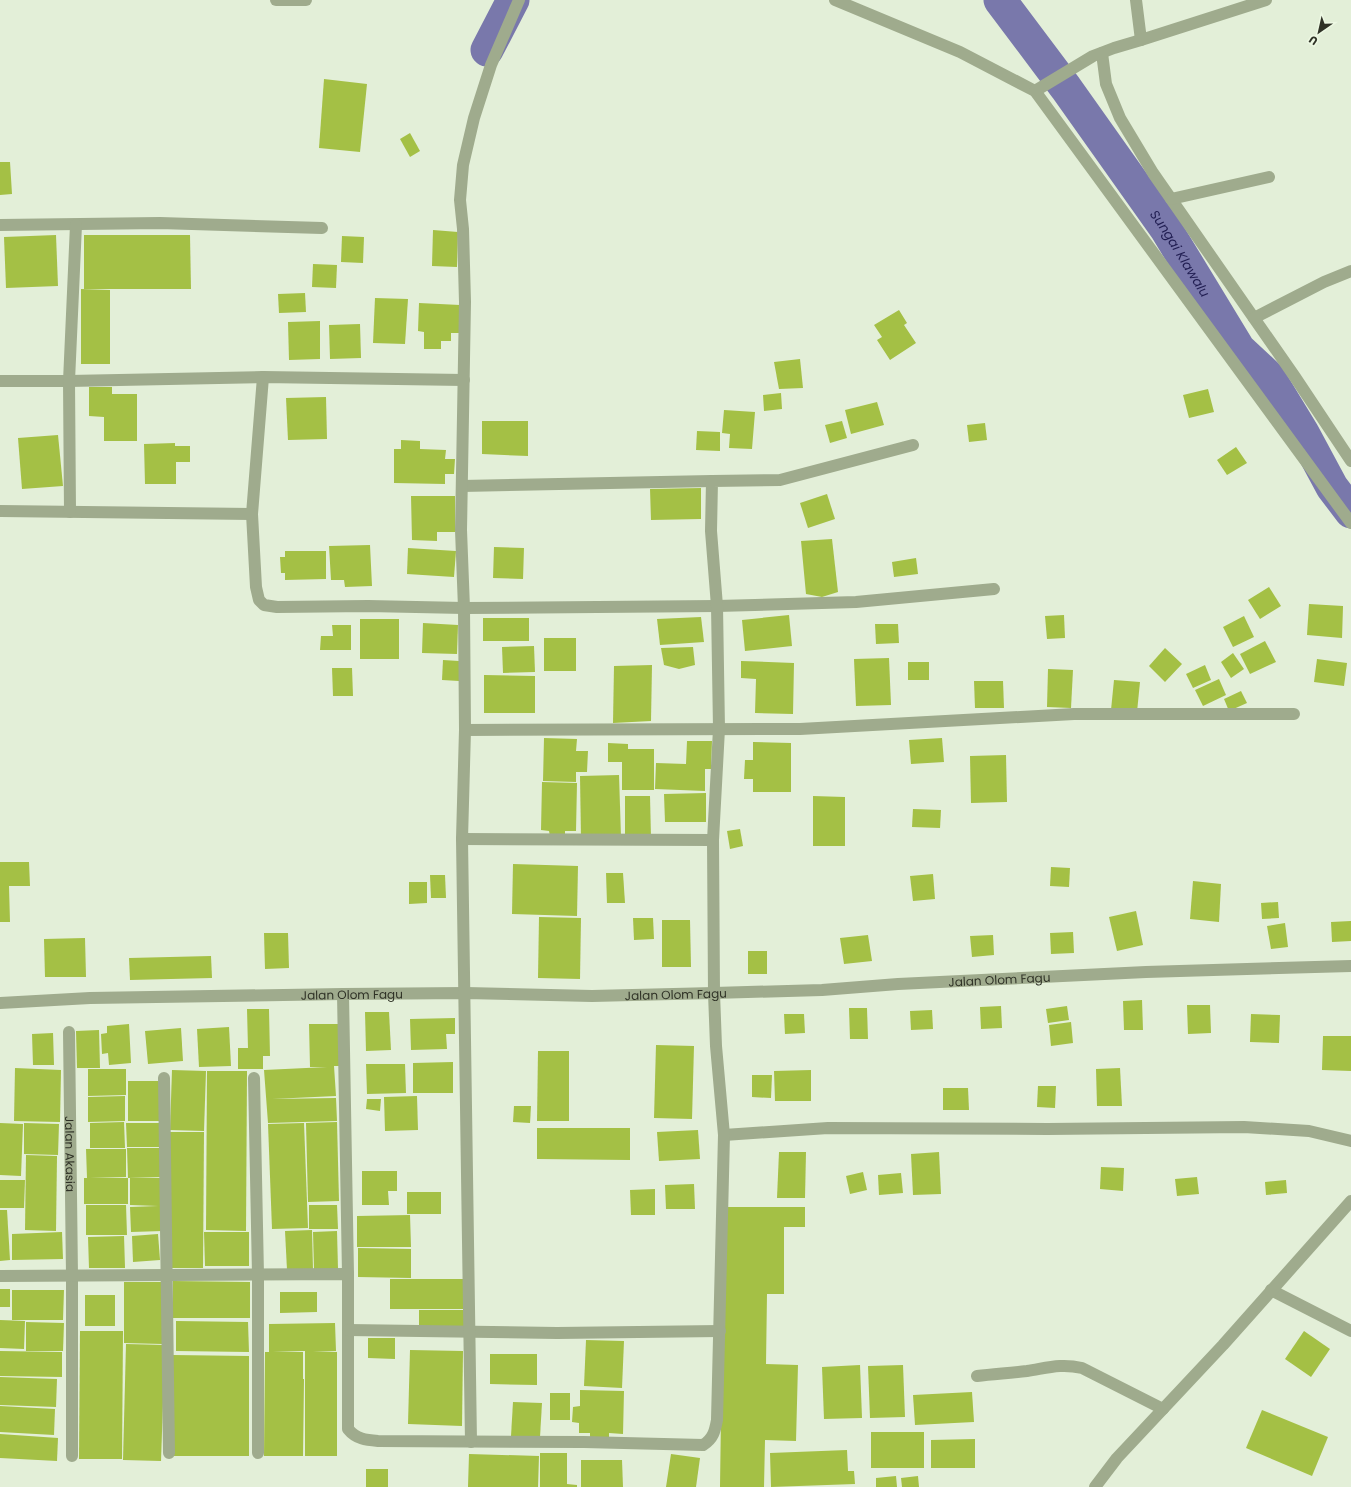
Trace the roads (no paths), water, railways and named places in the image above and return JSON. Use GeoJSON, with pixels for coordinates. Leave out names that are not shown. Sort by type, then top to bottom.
{"type":"FeatureCollection","features":[{"type":"Feature","properties":{"kind":"street"},"geometry":{"type":"LineString","coordinates":[[276,0],[306,0]]}},
{"type":"Feature","properties":{"kind":"street"},"geometry":{"type":"LineString","coordinates":[[471,1442],[466,993],[462,839],[465,730],[464,608],[461,530],[465,302],[463,229],[460,200],[463,165],[474,118],[482,91],[519,0]]}},
{"type":"Feature","properties":{"kind":"street"},"geometry":{"type":"LineString","coordinates":[[836,0],[960,52],[1035,91],[1351,523]]}},
{"type":"Feature","properties":{"kind":"street"},"geometry":{"type":"LineString","coordinates":[[1136,0],[1141,40]]}},
{"type":"Feature","properties":{"kind":"street"},"geometry":{"type":"LineString","coordinates":[[1035,91],[1093,56],[1266,0]]}},
{"type":"Feature","properties":{"kind":"street"},"geometry":{"type":"LineString","coordinates":[[1102,53],[1106,84],[1120,118],[1153,173],[1351,461]]}},
{"type":"Feature","properties":{"kind":"street"},"geometry":{"type":"LineString","coordinates":[[1171,199],[1269,176]]}},
{"type":"Feature","properties":{"kind":"street"},"geometry":{"type":"LineString","coordinates":[[0,225],[160,223],[322,228]]}},
{"type":"Feature","properties":{"kind":"street"},"geometry":{"type":"LineString","coordinates":[[70,512],[69,381],[76,225]]}},
{"type":"Feature","properties":{"kind":"street"},"geometry":{"type":"LineString","coordinates":[[1254,318],[1324,282],[1351,271]]}},
{"type":"Feature","properties":{"kind":"street"},"geometry":{"type":"LineString","coordinates":[[0,381],[263,377],[464,380]]}},
{"type":"Feature","properties":{"kind":"street"},"geometry":{"type":"LineString","coordinates":[[263,377],[252,514],[256,587],[259,600],[264,605],[277,607],[368,606],[464,608],[717,606],[856,602],[994,589]]}},
{"type":"Feature","properties":{"kind":"street"},"geometry":{"type":"LineString","coordinates":[[462,486],[780,480],[913,445]]}},
{"type":"Feature","properties":{"kind":"street"},"geometry":{"type":"LineString","coordinates":[[343,994],[348,1274],[348,1429],[352,1434],[360,1438],[378,1441],[584,1442],[703,1445],[712,1438],[717,1420],[724,1135],[716,1046],[714,993],[714,840],[719,729],[717,606],[711,531],[712,481]]}},
{"type":"Feature","properties":{"kind":"street"},"geometry":{"type":"LineString","coordinates":[[0,511],[252,514]]}},
{"type":"Feature","properties":{"kind":"street"},"geometry":{"type":"LineString","coordinates":[[465,730],[800,729],[1074,714],[1294,714]]}},
{"type":"Feature","properties":{"kind":"street"},"geometry":{"type":"LineString","coordinates":[[462,839],[714,840]]}},
{"type":"Feature","properties":{"kind":"street","name":"Jalan Olom Fagu"},"geometry":{"type":"LineString","coordinates":[[0,1003],[90,998],[343,994],[466,993],[592,996],[714,993],[822,990],[898,984],[1169,971],[1351,966]]}},
{"type":"Feature","properties":{"kind":"street","name":"Jalan Akasia"},"geometry":{"type":"LineString","coordinates":[[69,1032],[72,1275],[72,1456]]}},
{"type":"Feature","properties":{"kind":"street"},"geometry":{"type":"LineString","coordinates":[[164,1078],[168,1453]]}},
{"type":"Feature","properties":{"kind":"street"},"geometry":{"type":"LineString","coordinates":[[254,1078],[258,1275],[258,1453]]}},
{"type":"Feature","properties":{"kind":"street"},"geometry":{"type":"LineString","coordinates":[[724,1135],[828,1128],[1236,1127],[1309,1131],[1351,1141]]}},
{"type":"Feature","properties":{"kind":"street"},"geometry":{"type":"LineString","coordinates":[[1095,1487],[1117,1458],[1223,1345],[1351,1200]]}},
{"type":"Feature","properties":{"kind":"street"},"geometry":{"type":"LineString","coordinates":[[0,1276],[348,1274]]}},
{"type":"Feature","properties":{"kind":"street"},"geometry":{"type":"LineString","coordinates":[[1271,1290],[1351,1331]]}},
{"type":"Feature","properties":{"kind":"street"},"geometry":{"type":"LineString","coordinates":[[348,1330],[470,1332],[720,1330]]}},
{"type":"Feature","properties":{"kind":"street"},"geometry":{"type":"LineString","coordinates":[[977,1376],[1026,1371],[1054,1365],[1071,1365],[1082,1368],[1163,1410]]}},
{"type":"Feature","properties":{"kind":"waterway"},"geometry":{"type":"LineString","coordinates":[[487,50],[513,0]]}},
{"type":"Feature","properties":{"kind":"waterway","name":"Sungai Klawalu"},"geometry":{"type":"LineString","coordinates":[[1000,0],[1066,88],[1166,229],[1239,349],[1269,377],[1303,433],[1332,487],[1351,512]]}}]}
